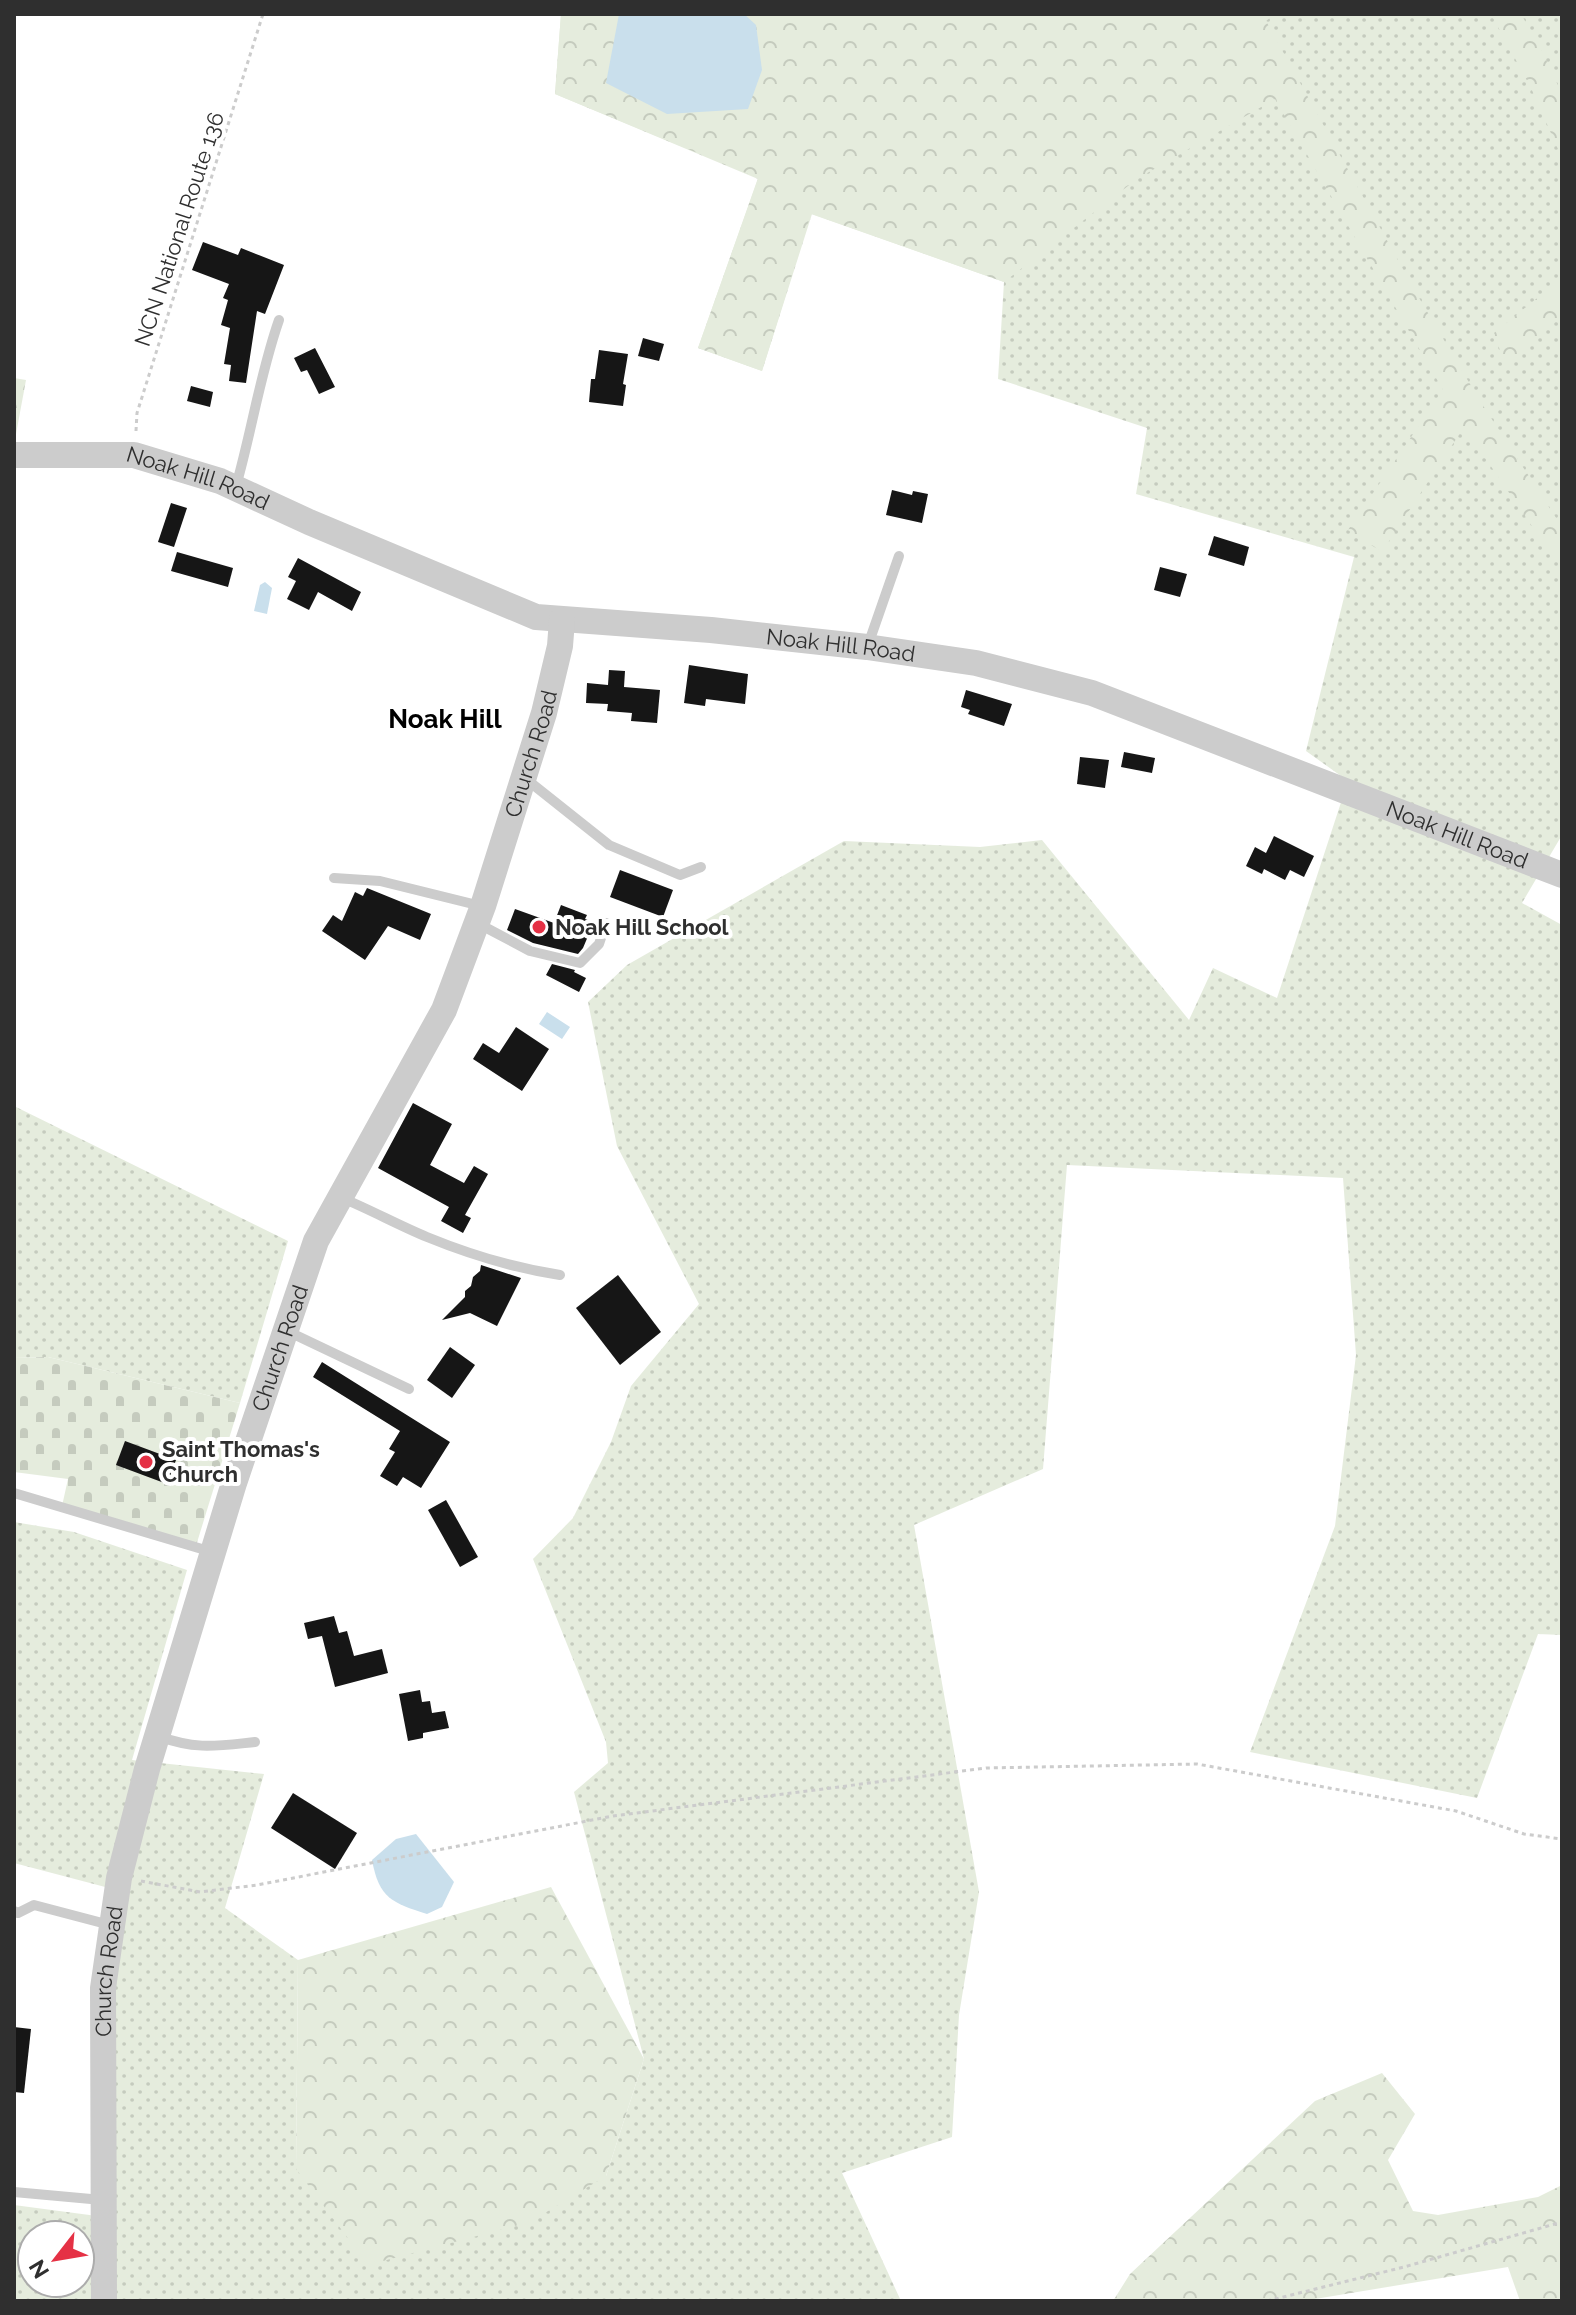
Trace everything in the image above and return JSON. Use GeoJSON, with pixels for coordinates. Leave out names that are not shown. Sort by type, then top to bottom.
{"type":"FeatureCollection","features":[{"type":"Feature","properties":{"kind":"street","name":"Noak Hill Road"},"geometry":{"type":"LineString","coordinates":[[14,455],[124,455],[235,488],[536,617],[711,630],[867,647],[976,663],[1092,693],[1562,875]]}},
{"type":"Feature","properties":{"kind":"street","name":"Church Road"},"geometry":{"type":"LineString","coordinates":[[104,2301],[103,1988],[119,1878],[147,1769],[234,1483],[316,1241],[444,1010],[480,915],[544,713],[560,646],[562,620]]}},
{"type":"Feature","properties":{"kind":"lane"},"geometry":{"type":"LineString","coordinates":[[235,488],[249,440],[265,360],[279,320]]}},
{"type":"Feature","properties":{"kind":"lane"},"geometry":{"type":"LineString","coordinates":[[867,647],[899,556]]}},
{"type":"Feature","properties":{"kind":"lane"},"geometry":{"type":"LineString","coordinates":[[523,776],[609,845],[628,855],[680,875],[701,867]]}},
{"type":"Feature","properties":{"kind":"lane"},"geometry":{"type":"LineString","coordinates":[[334,878],[380,881],[480,915],[530,951],[580,963],[599,944],[606,923]]}},
{"type":"Feature","properties":{"kind":"lane"},"geometry":{"type":"LineString","coordinates":[[340,1197],[473,1255],[515,1268],[560,1275]]}},
{"type":"Feature","properties":{"kind":"lane"},"geometry":{"type":"LineString","coordinates":[[286,1330],[409,1389]]}},
{"type":"Feature","properties":{"kind":"lane"},"geometry":{"type":"LineString","coordinates":[[14,1493],[214,1552]]}},
{"type":"Feature","properties":{"kind":"lane"},"geometry":{"type":"LineString","coordinates":[[158,1736],[185,1746],[201,1747],[255,1742]]}},
{"type":"Feature","properties":{"kind":"lane"},"geometry":{"type":"LineString","coordinates":[[14,1911],[18,1913],[34,1905],[110,1925]]}},
{"type":"Feature","properties":{"kind":"lane"},"geometry":{"type":"LineString","coordinates":[[14,2192],[104,2200]]}},
{"type":"Feature","properties":{"kind":"path","name":"NCN National Route 136"},"geometry":{"type":"LineString","coordinates":[[124,455],[263,14]]}},
{"type":"Feature","properties":{"kind":"path"},"geometry":{"type":"LineString","coordinates":[[119,1878],[200,1892],[243,1887],[613,1816],[986,1768],[1197,1764],[1456,1811],[1524,1834],[1562,1839]]}},
{"type":"Feature","properties":{"kind":"path"},"geometry":{"type":"LineString","coordinates":[[1267,2301],[1404,2267],[1562,2222]]}},
{"type":"Feature","properties":{"kind":"green space"},"geometry":{"type":"Polygon","coordinates":[[[561,14],[1562,14],[1562,835],[1522,903],[1562,925],[1562,1635],[1538,1634],[1477,1798],[1250,1752],[1335,1526],[1356,1355],[1343,1178],[1067,1165],[1043,1469],[914,1525],[979,1892],[959,2015],[952,2137],[842,2173],[901,2301],[14,2301],[14,2205],[112,2218],[114,1992],[128,1893],[14,1863],[14,1522],[74,1532],[187,1570],[132,1760],[264,1774],[225,1908],[298,1960],[296,2169],[606,2176],[644,2059],[574,1792],[608,1763],[606,1742],[533,1559],[573,1518],[611,1442],[631,1386],[699,1304],[617,1146],[588,1002],[627,965],[844,841],[980,847],[1042,840],[1189,1020],[1213,968],[1277,998],[1348,781],[1306,751],[1354,557],[1136,494],[1147,428],[998,379],[1004,282],[812,214],[762,371],[698,348],[758,179],[555,94],[561,14]]]}},
{"type":"Feature","properties":{"kind":"green space"},"geometry":{"type":"Polygon","coordinates":[[[561,14],[1275,14],[1266,21],[1415,291],[1480,401],[1562,527],[1562,564],[1538,535],[1464,427],[1382,552],[1348,530],[1443,390],[1275,99],[1137,179],[1004,282],[811,214],[762,371],[698,348],[758,178],[555,94],[561,14]]]}},
{"type":"Feature","properties":{"kind":"green space"},"geometry":{"type":"Polygon","coordinates":[[[1491,14],[1521,14],[1542,51],[1562,94],[1562,158],[1531,88],[1491,14]]]}},
{"type":"Feature","properties":{"kind":"green space"},"geometry":{"type":"Polygon","coordinates":[[[1562,278],[1562,316],[1505,365],[1494,333],[1562,278]]]}},
{"type":"Feature","properties":{"kind":"green space"},"geometry":{"type":"Polygon","coordinates":[[[14,378],[26,380],[14,445],[14,378]]]}},
{"type":"Feature","properties":{"kind":"green space"},"geometry":{"type":"Polygon","coordinates":[[[14,1106],[288,1241],[240,1403],[48,1357],[14,1358],[14,1106]]]}},
{"type":"Feature","properties":{"kind":"green space"},"geometry":{"type":"Polygon","coordinates":[[[48,1357],[240,1403],[195,1549],[62,1506],[68,1479],[14,1472],[14,1358],[48,1357]]]}},
{"type":"Feature","properties":{"kind":"green space"},"geometry":{"type":"Polygon","coordinates":[[[551,1887],[644,2059],[606,2176],[530,2222],[368,2265],[296,2169],[298,1960],[551,1887]]]}},
{"type":"Feature","properties":{"kind":"green space"},"geometry":{"type":"Polygon","coordinates":[[[1382,2073],[1415,2114],[1388,2160],[1413,2211],[1438,2215],[1538,2197],[1562,2185],[1562,2301],[1520,2301],[1508,2267],[1303,2301],[1113,2301],[1130,2274],[1315,2101],[1382,2073]]]}},
{"type":"Feature","properties":{"kind":"water"},"geometry":{"type":"Polygon","coordinates":[[[619,14],[744,14],[756,25],[762,70],[748,109],[667,114],[606,83],[619,14]]]}},
{"type":"Feature","properties":{"kind":"water"},"geometry":{"type":"Polygon","coordinates":[[[265,582],[272,588],[267,614],[254,611],[260,585],[265,582]]]}},
{"type":"Feature","properties":{"kind":"water"},"geometry":{"type":"Polygon","coordinates":[[[547,1012],[570,1027],[562,1039],[539,1024],[547,1012]]]}},
{"type":"Feature","properties":{"kind":"water"},"geometry":{"type":"Polygon","coordinates":[[[416,1834],[454,1882],[442,1907],[427,1914],[389,1897],[379,1883],[372,1860],[396,1839],[416,1834]]]}},
{"type":"Feature","properties":{"kind":"building"},"geometry":{"type":"Polygon","coordinates":[[[203,242],[238,255],[241,248],[284,265],[265,314],[257,311],[246,383],[229,381],[231,365],[224,364],[230,328],[221,325],[228,300],[223,298],[229,284],[192,270],[203,242]]]}},
{"type":"Feature","properties":{"kind":"building"},"geometry":{"type":"Polygon","coordinates":[[[643,338],[664,344],[659,361],[638,356],[643,338]]]}},
{"type":"Feature","properties":{"kind":"building"},"geometry":{"type":"Polygon","coordinates":[[[315,348],[335,387],[319,394],[307,370],[301,372],[294,358],[315,348]]]}},
{"type":"Feature","properties":{"kind":"building"},"geometry":{"type":"Polygon","coordinates":[[[599,350],[628,354],[623,406],[589,402],[599,350]]]}},
{"type":"Feature","properties":{"kind":"building"},"geometry":{"type":"Polygon","coordinates":[[[191,386],[213,392],[210,407],[187,401],[191,386]]]}},
{"type":"Feature","properties":{"kind":"building"},"geometry":{"type":"Polygon","coordinates":[[[892,490],[912,495],[913,491],[928,494],[922,523],[886,515],[892,490]]]}},
{"type":"Feature","properties":{"kind":"building"},"geometry":{"type":"Polygon","coordinates":[[[171,503],[187,508],[174,547],[158,542],[171,503]]]}},
{"type":"Feature","properties":{"kind":"building"},"geometry":{"type":"Polygon","coordinates":[[[1214,536],[1249,547],[1244,566],[1208,555],[1214,536]]]}},
{"type":"Feature","properties":{"kind":"building"},"geometry":{"type":"Polygon","coordinates":[[[177,552],[233,568],[228,587],[171,571],[177,552]]]}},
{"type":"Feature","properties":{"kind":"building"},"geometry":{"type":"Polygon","coordinates":[[[298,558],[361,592],[352,611],[318,592],[309,610],[287,599],[296,581],[288,577],[298,558]]]}},
{"type":"Feature","properties":{"kind":"building"},"geometry":{"type":"Polygon","coordinates":[[[1160,567],[1187,574],[1180,597],[1154,590],[1160,567]]]}},
{"type":"Feature","properties":{"kind":"building"},"geometry":{"type":"Polygon","coordinates":[[[689,665],[748,674],[745,704],[706,699],[705,706],[684,703],[689,665]]]}},
{"type":"Feature","properties":{"kind":"building"},"geometry":{"type":"Polygon","coordinates":[[[609,670],[625,671],[624,687],[660,690],[657,723],[631,721],[632,713],[607,711],[608,704],[586,703],[587,683],[608,685],[609,670]]]}},
{"type":"Feature","properties":{"kind":"building"},"geometry":{"type":"Polygon","coordinates":[[[966,690],[1012,704],[1004,726],[968,714],[970,710],[961,707],[966,690]]]}},
{"type":"Feature","properties":{"kind":"building"},"geometry":{"type":"Polygon","coordinates":[[[1124,752],[1155,758],[1152,773],[1121,767],[1124,752]]]}},
{"type":"Feature","properties":{"kind":"building"},"geometry":{"type":"Polygon","coordinates":[[[1080,757],[1109,760],[1105,788],[1077,784],[1080,757]]]}},
{"type":"Feature","properties":{"kind":"building"},"geometry":{"type":"Polygon","coordinates":[[[1274,836],[1314,856],[1304,877],[1290,870],[1285,880],[1264,869],[1262,874],[1246,866],[1255,847],[1266,853],[1274,836]]]}},
{"type":"Feature","properties":{"kind":"building"},"geometry":{"type":"Polygon","coordinates":[[[620,870],[673,890],[663,917],[610,897],[620,870]]]}},
{"type":"Feature","properties":{"kind":"building"},"geometry":{"type":"Polygon","coordinates":[[[367,888],[431,914],[420,940],[388,926],[365,960],[322,931],[333,915],[342,921],[355,892],[363,896],[367,888]]]}},
{"type":"Feature","properties":{"kind":"building"},"geometry":{"type":"Polygon","coordinates":[[[561,905],[587,915],[585,919],[594,922],[578,954],[533,943],[507,930],[515,909],[554,923],[561,905]]]}},
{"type":"Feature","properties":{"kind":"building"},"geometry":{"type":"Polygon","coordinates":[[[552,964],[575,970],[586,978],[579,992],[546,975],[552,964]]]}},
{"type":"Feature","properties":{"kind":"building"},"geometry":{"type":"Polygon","coordinates":[[[516,1027],[549,1049],[522,1091],[473,1059],[483,1043],[499,1053],[516,1027]]]}},
{"type":"Feature","properties":{"kind":"building"},"geometry":{"type":"Polygon","coordinates":[[[413,1103],[452,1124],[430,1165],[464,1183],[474,1166],[488,1174],[465,1215],[471,1218],[463,1233],[441,1221],[449,1207],[378,1168],[413,1103]]]}},
{"type":"Feature","properties":{"kind":"building"},"geometry":{"type":"Polygon","coordinates":[[[481,1265],[521,1278],[497,1326],[470,1313],[442,1320],[465,1297],[465,1291],[471,1286],[481,1265]]]}},
{"type":"Feature","properties":{"kind":"building"},"geometry":{"type":"Polygon","coordinates":[[[618,1275],[661,1332],[620,1365],[576,1308],[618,1275]]]}},
{"type":"Feature","properties":{"kind":"building"},"geometry":{"type":"Polygon","coordinates":[[[450,1347],[475,1365],[452,1398],[427,1380],[450,1347]]]}},
{"type":"Feature","properties":{"kind":"building"},"geometry":{"type":"Polygon","coordinates":[[[322,1362],[450,1442],[421,1488],[403,1477],[397,1486],[380,1476],[395,1452],[389,1449],[400,1431],[313,1377],[322,1362]]]}},
{"type":"Feature","properties":{"kind":"building","name":"Saint Thomas's Church"},"geometry":{"type":"Polygon","coordinates":[[[125,1441],[176,1460],[167,1484],[116,1465],[125,1441]]]}},
{"type":"Feature","properties":{"kind":"building"},"geometry":{"type":"Polygon","coordinates":[[[446,1500],[478,1557],[460,1567],[428,1510],[446,1500]]]}},
{"type":"Feature","properties":{"kind":"building"},"geometry":{"type":"Polygon","coordinates":[[[334,1616],[339,1633],[347,1631],[354,1656],[382,1649],[388,1673],[335,1687],[322,1636],[308,1639],[304,1623],[334,1616]]]}},
{"type":"Feature","properties":{"kind":"building"},"geometry":{"type":"Polygon","coordinates":[[[420,1690],[422,1702],[430,1701],[432,1713],[445,1711],[449,1728],[423,1733],[423,1738],[408,1741],[399,1694],[420,1690]]]}},
{"type":"Feature","properties":{"kind":"building"},"geometry":{"type":"Polygon","coordinates":[[[293,1793],[357,1833],[335,1869],[271,1828],[293,1793]]]}},
{"type":"Feature","properties":{"kind":"building"},"geometry":{"type":"Polygon","coordinates":[[[14,2027],[31,2029],[24,2093],[14,2092],[14,2027]]]}},
{"type":"Feature","properties":{"kind":"place","name":"Noak Hill School"},"geometry":{"type":"Point","coordinates":[539,927]}},
{"type":"Feature","properties":{"kind":"place","name":"Saint Thomas's Church"},"geometry":{"type":"Point","coordinates":[146,1462]}},
{"type":"Feature","properties":{"kind":"district","name":"Noak Hill"},"geometry":{"type":"Point","coordinates":[445,719]}}]}
